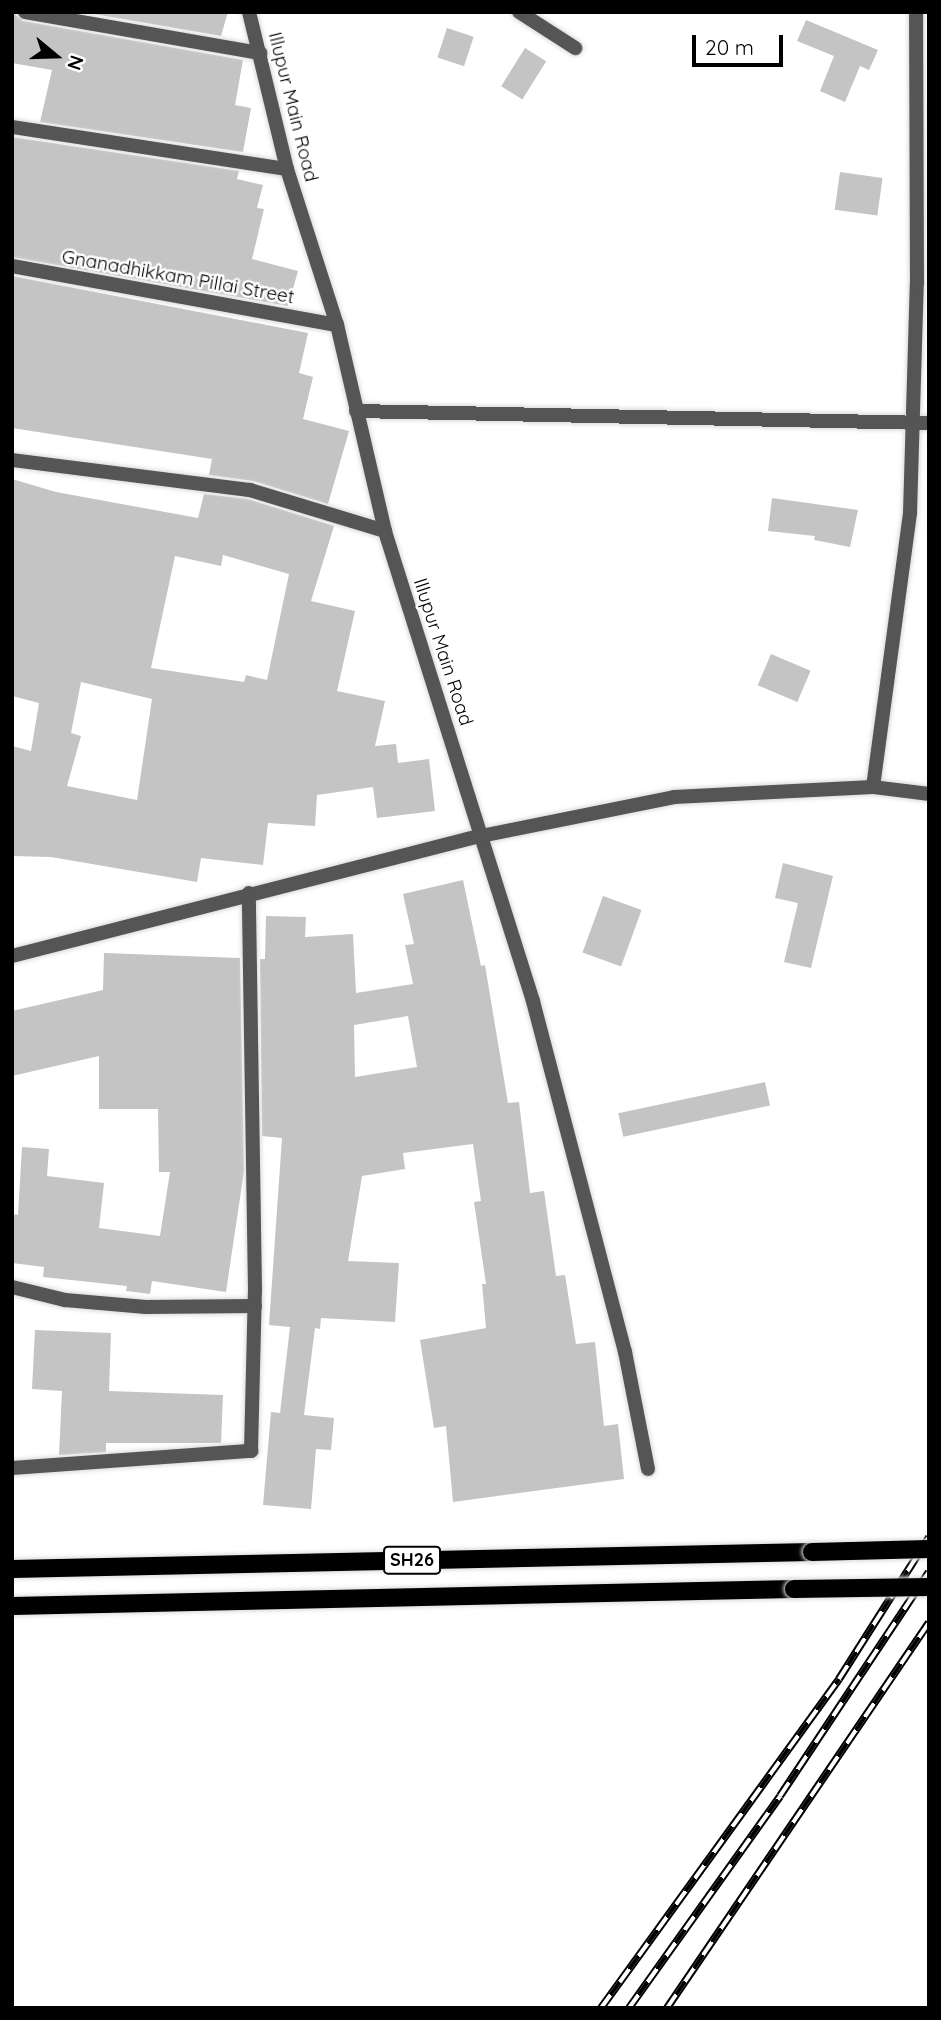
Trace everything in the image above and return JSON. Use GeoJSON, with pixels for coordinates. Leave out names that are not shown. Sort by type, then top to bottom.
{"type":"FeatureCollection","features":[{"type":"Feature","properties":{"kind":"main road","name":"SH26"},"geometry":{"type":"LineString","coordinates":[[12,1569],[929,1549]]}},
{"type":"Feature","properties":{"kind":"main road","name":"SH26"},"geometry":{"type":"LineString","coordinates":[[12,1606],[929,1587]]}},
{"type":"Feature","properties":{"kind":"street"},"geometry":{"type":"LineString","coordinates":[[25,12],[260,53]]}},
{"type":"Feature","properties":{"kind":"street","name":"Illupur Main Road"},"geometry":{"type":"LineString","coordinates":[[249,12],[287,169],[337,325],[385,531],[533,1002],[625,1352],[648,1469]]}},
{"type":"Feature","properties":{"kind":"street"},"geometry":{"type":"LineString","coordinates":[[519,12],[575,48]]}},
{"type":"Feature","properties":{"kind":"street"},"geometry":{"type":"LineString","coordinates":[[873,787],[910,513],[916,12]]}},
{"type":"Feature","properties":{"kind":"street"},"geometry":{"type":"LineString","coordinates":[[12,127],[287,169]]}},
{"type":"Feature","properties":{"kind":"street","name":"Gnanadhikkam Pillai Street"},"geometry":{"type":"LineString","coordinates":[[12,266],[337,325]]}},
{"type":"Feature","properties":{"kind":"street"},"geometry":{"type":"LineString","coordinates":[[356,411],[929,423]]}},
{"type":"Feature","properties":{"kind":"street"},"geometry":{"type":"LineString","coordinates":[[12,460],[250,490],[385,531]]}},
{"type":"Feature","properties":{"kind":"street"},"geometry":{"type":"LineString","coordinates":[[12,956],[249,893],[481,836],[674,797],[873,787],[929,794]]}},
{"type":"Feature","properties":{"kind":"street"},"geometry":{"type":"LineString","coordinates":[[12,1468],[251,1451],[255,1306],[249,893]]}},
{"type":"Feature","properties":{"kind":"street"},"geometry":{"type":"LineString","coordinates":[[12,1287],[65,1300],[146,1307],[255,1306]]}},
{"type":"Feature","properties":{"kind":"building"},"geometry":{"type":"Polygon","coordinates":[[[12,12],[23,21],[243,60],[235,105],[251,108],[243,152],[40,122],[52,70],[12,63],[12,12]]]}},
{"type":"Feature","properties":{"kind":"building"},"geometry":{"type":"Polygon","coordinates":[[[82,12],[228,12],[221,36],[82,12]]]}},
{"type":"Feature","properties":{"kind":"building"},"geometry":{"type":"Polygon","coordinates":[[[806,20],[878,50],[869,70],[860,66],[845,102],[820,91],[834,56],[797,41],[806,20]]]}},
{"type":"Feature","properties":{"kind":"building"},"geometry":{"type":"Polygon","coordinates":[[[447,28],[474,37],[464,66],[437,57],[447,28]]]}},
{"type":"Feature","properties":{"kind":"building"},"geometry":{"type":"Polygon","coordinates":[[[525,48],[546,61],[522,99],[501,86],[525,48]]]}},
{"type":"Feature","properties":{"kind":"building"},"geometry":{"type":"Polygon","coordinates":[[[12,137],[239,171],[237,179],[263,185],[257,208],[264,209],[252,259],[298,271],[288,306],[12,257],[12,137]]]}},
{"type":"Feature","properties":{"kind":"building"},"geometry":{"type":"Polygon","coordinates":[[[840,172],[883,178],[877,216],[835,210],[840,172]]]}},
{"type":"Feature","properties":{"kind":"building"},"geometry":{"type":"Polygon","coordinates":[[[12,276],[308,333],[299,373],[313,377],[303,419],[349,431],[328,504],[253,481],[209,475],[212,459],[12,428],[12,276]]]}},
{"type":"Feature","properties":{"kind":"building"},"geometry":{"type":"Polygon","coordinates":[[[12,479],[56,492],[198,518],[204,494],[248,499],[334,526],[311,601],[355,611],[337,691],[385,701],[375,746],[396,744],[398,763],[429,759],[435,811],[377,818],[373,787],[317,795],[315,826],[268,823],[263,865],[201,858],[197,882],[51,857],[12,856],[12,746],[31,751],[39,703],[12,696],[12,479]],[[223,555],[221,566],[175,556],[151,668],[244,682],[246,675],[267,680],[289,574],[223,555]],[[81,682],[71,733],[81,736],[67,786],[137,800],[152,699],[81,682]]]}},
{"type":"Feature","properties":{"kind":"building"},"geometry":{"type":"Polygon","coordinates":[[[772,498],[858,510],[850,547],[814,540],[815,536],[768,531],[772,498]]]}},
{"type":"Feature","properties":{"kind":"building"},"geometry":{"type":"Polygon","coordinates":[[[771,654],[811,671],[797,702],[758,685],[771,654]]]}},
{"type":"Feature","properties":{"kind":"building"},"geometry":{"type":"Polygon","coordinates":[[[783,863],[833,876],[811,968],[784,962],[798,903],[775,898],[783,863]]]}},
{"type":"Feature","properties":{"kind":"building"},"geometry":{"type":"Polygon","coordinates":[[[463,880],[481,966],[485,965],[508,1103],[519,1102],[530,1193],[544,1191],[556,1276],[565,1275],[576,1344],[595,1342],[604,1426],[618,1424],[624,1479],[453,1502],[446,1426],[434,1428],[420,1340],[486,1328],[482,1284],[486,1284],[474,1202],[481,1201],[473,1144],[403,1153],[405,1169],[362,1176],[348,1261],[399,1263],[395,1322],[321,1318],[320,1329],[315,1328],[304,1415],[334,1418],[331,1450],[316,1449],[311,1509],[263,1505],[271,1412],[280,1413],[290,1327],[269,1325],[282,1138],[262,1136],[260,959],[265,959],[266,916],[306,917],[305,937],[353,934],[356,993],[413,984],[405,945],[414,944],[403,894],[463,880]],[[408,1016],[354,1025],[355,1077],[417,1067],[408,1016]]]}},
{"type":"Feature","properties":{"kind":"building"},"geometry":{"type":"Polygon","coordinates":[[[603,896],[642,910],[621,966],[582,952],[603,896]]]}},
{"type":"Feature","properties":{"kind":"building"},"geometry":{"type":"Polygon","coordinates":[[[104,953],[240,958],[244,1171],[226,1292],[152,1281],[150,1294],[126,1291],[127,1286],[43,1277],[44,1267],[12,1263],[12,1214],[18,1215],[22,1147],[49,1149],[47,1176],[104,1183],[99,1228],[160,1236],[170,1172],[159,1172],[158,1109],[99,1109],[99,1056],[12,1076],[12,1011],[103,990],[104,953]]]}},
{"type":"Feature","properties":{"kind":"building"},"geometry":{"type":"Polygon","coordinates":[[[765,1082],[770,1105],[623,1137],[618,1113],[765,1082]]]}},
{"type":"Feature","properties":{"kind":"building"},"geometry":{"type":"Polygon","coordinates":[[[35,1330],[111,1333],[109,1391],[223,1395],[221,1443],[106,1443],[106,1452],[59,1455],[62,1391],[32,1389],[35,1330]]]}},
{"type":"Feature","properties":{"kind":"railway"},"geometry":{"type":"LineString","coordinates":[[601,2008],[839,1679],[929,1537]]}},
{"type":"Feature","properties":{"kind":"railway"},"geometry":{"type":"LineString","coordinates":[[629,2008],[780,1796],[929,1572]]}},
{"type":"Feature","properties":{"kind":"railway"},"geometry":{"type":"LineString","coordinates":[[667,2008],[929,1623]]}}]}
